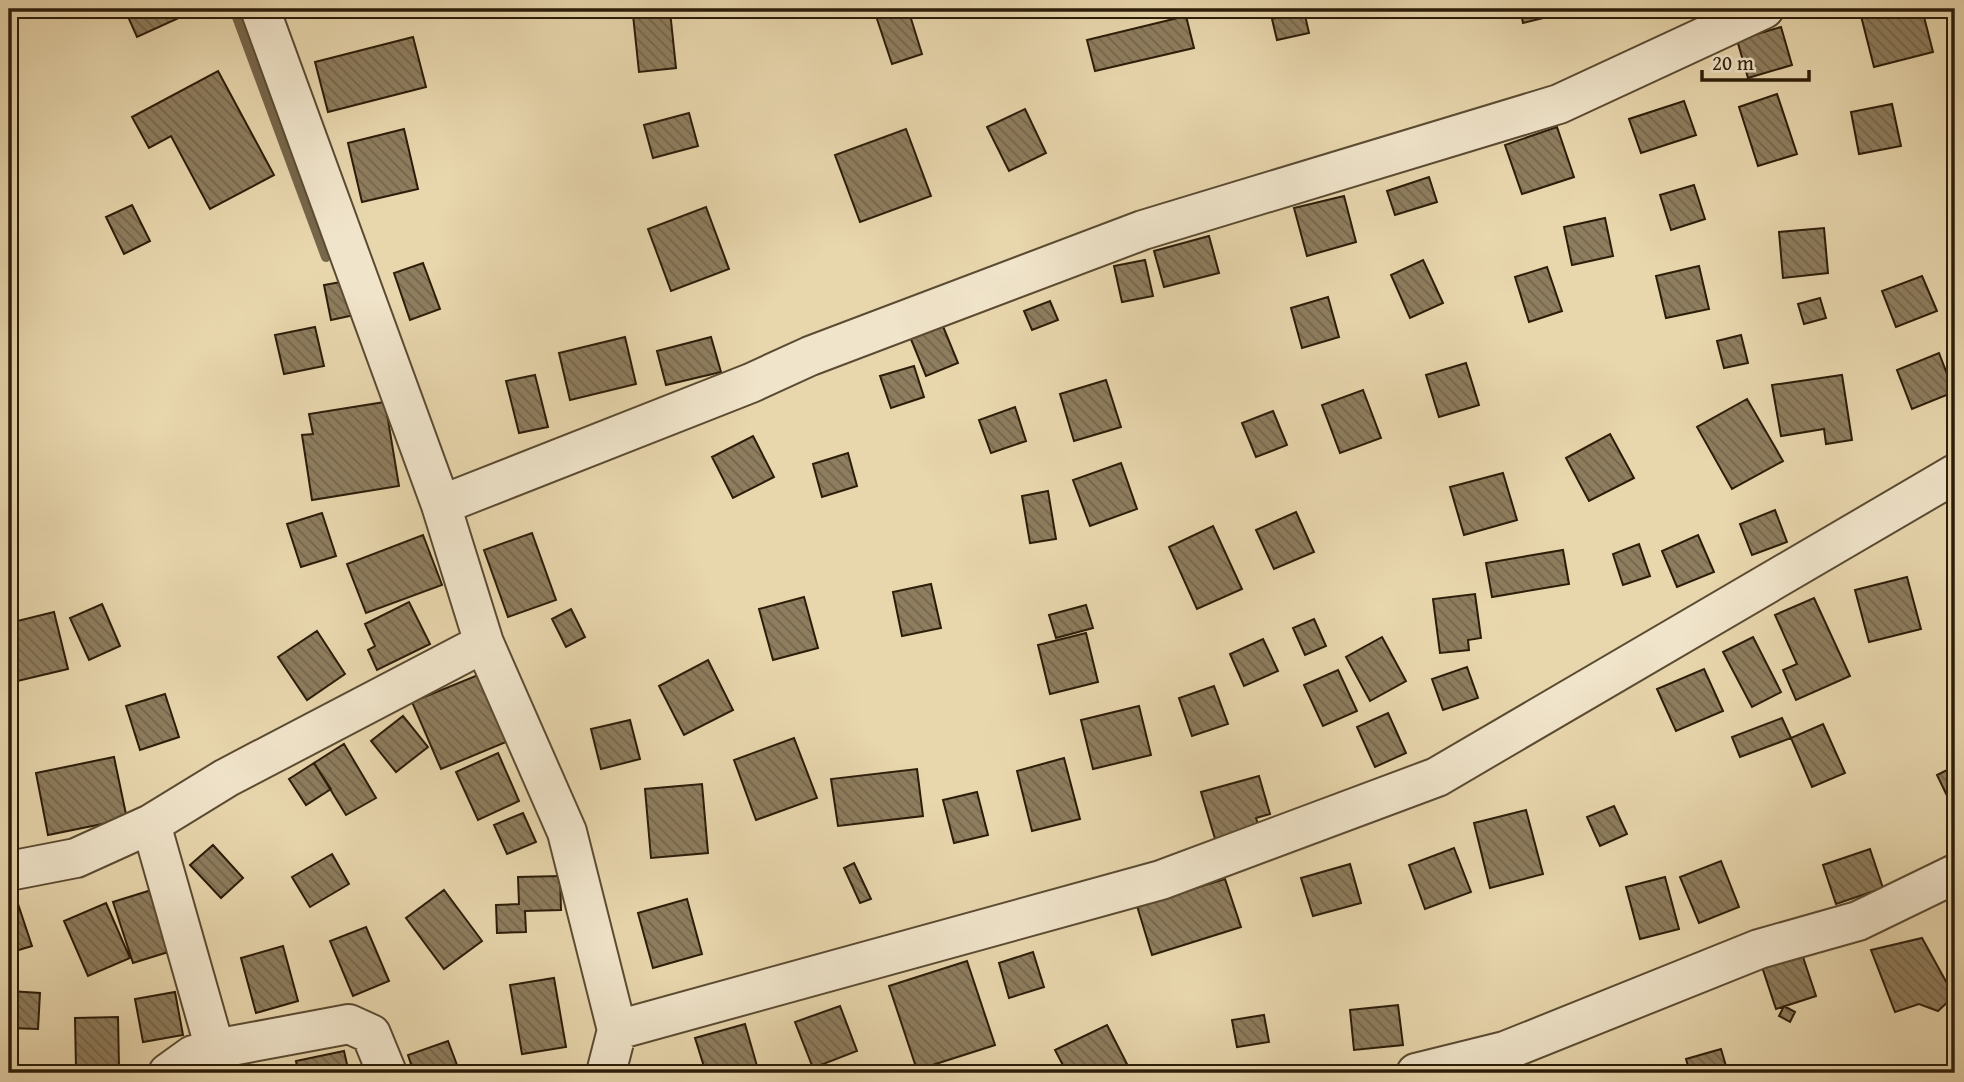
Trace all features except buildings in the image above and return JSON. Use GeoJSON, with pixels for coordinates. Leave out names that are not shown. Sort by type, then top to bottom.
{"type":"FeatureCollection","features":[{"type":"Feature","properties":{"kind":"street"},"geometry":{"type":"LineString","coordinates":[[260,9],[441,505],[484,643],[567,832],[617,1030],[606,1073]]}},
{"type":"Feature","properties":{"kind":"street"},"geometry":{"type":"LineString","coordinates":[[441,505],[738,388],[810,356],[1143,230],[1559,104],[1764,9]]}},
{"type":"Feature","properties":{"kind":"street"},"geometry":{"type":"LineString","coordinates":[[617,1030],[1161,880],[1437,777],[1955,474]]}},
{"type":"Feature","properties":{"kind":"street"},"geometry":{"type":"LineString","coordinates":[[9,871],[76,858],[151,824],[226,778],[484,643]]}},
{"type":"Feature","properties":{"kind":"street"},"geometry":{"type":"LineString","coordinates":[[151,824],[215,1049]]}},
{"type":"Feature","properties":{"kind":"street"},"geometry":{"type":"LineString","coordinates":[[1416,1073],[1505,1051],[1759,949],[1858,921],[1955,874]]}},
{"type":"Feature","properties":{"kind":"street"},"geometry":{"type":"LineString","coordinates":[[168,1073],[193,1055],[215,1049],[349,1024],[371,1034],[387,1073]]}},
{"type":"Feature","properties":{"kind":"waterway"},"geometry":{"type":"LineString","coordinates":[[234,9],[326,257]]}}]}
